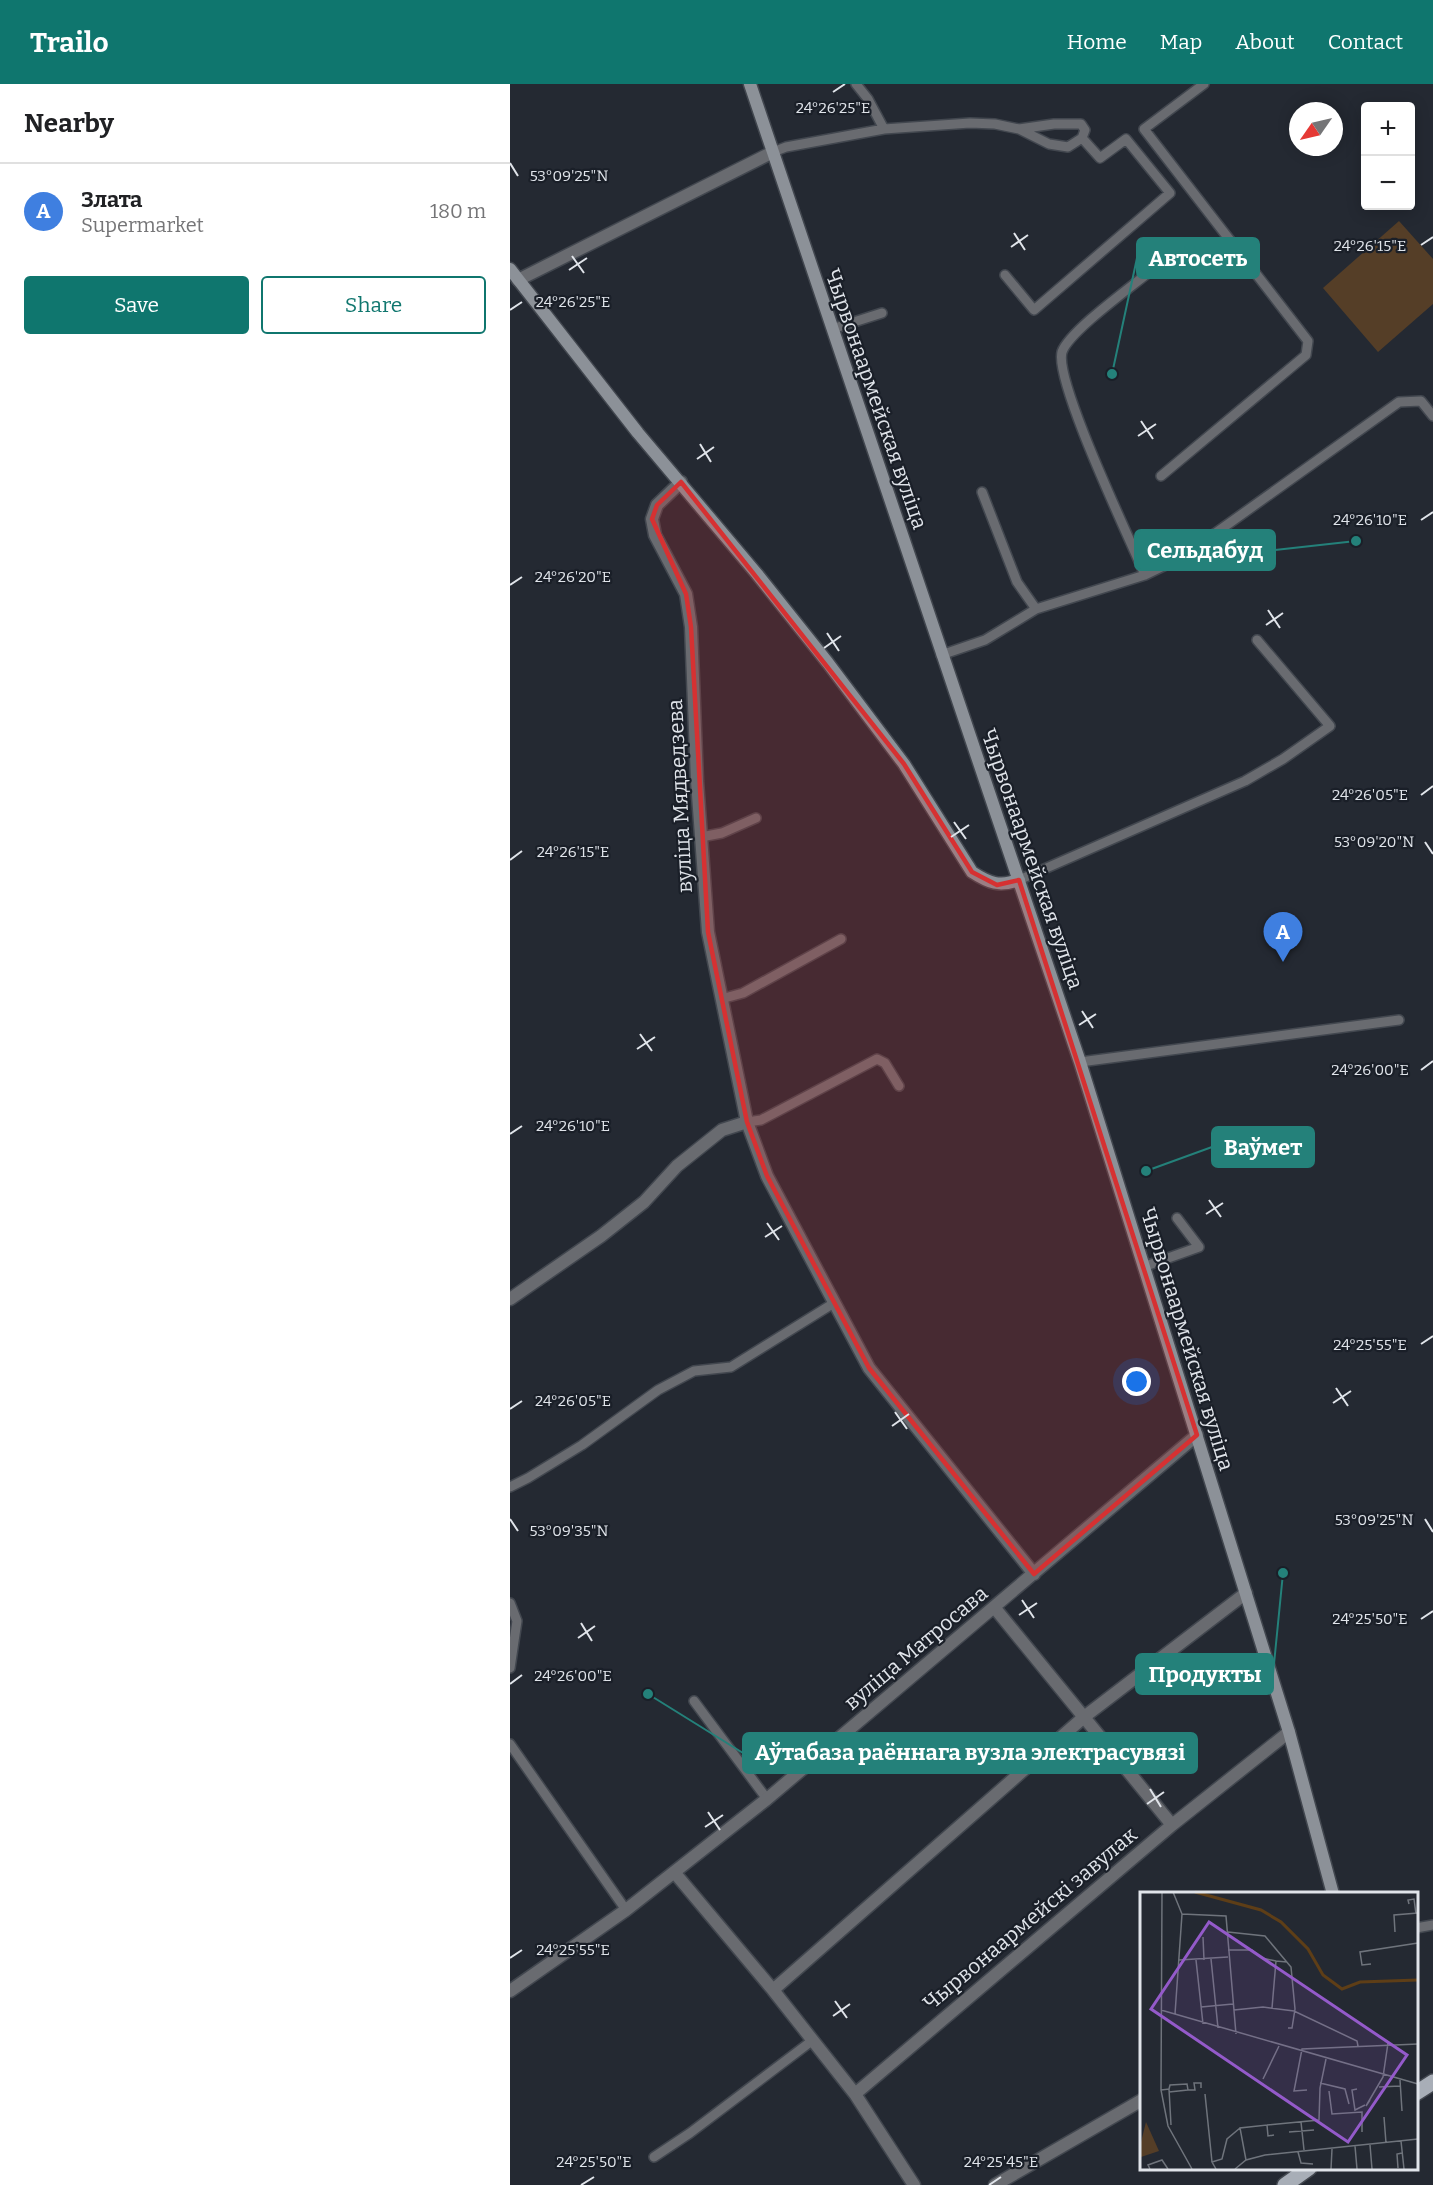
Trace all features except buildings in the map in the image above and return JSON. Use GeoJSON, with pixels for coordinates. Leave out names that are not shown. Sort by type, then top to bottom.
{"type":"FeatureCollection","features":[{"type":"Feature","properties":{"kind":"main road"},"geometry":{"type":"LineString","coordinates":[[1418,2092],[1433,2082]]}},
{"type":"Feature","properties":{"kind":"main road"},"geometry":{"type":"LineString","coordinates":[[1285,2185],[1308,2170]]}},
{"type":"Feature","properties":{"kind":"street","name":"Чырвонаармейская вуліца"},"geometry":{"type":"LineString","coordinates":[[750,84],[1080,1062],[1289,1732],[1333,1892]]}},
{"type":"Feature","properties":{"kind":"street"},"geometry":{"type":"LineString","coordinates":[[773,152],[514,275],[638,433],[757,573],[904,764],[972,872],[997,885],[1019,880]]}},
{"type":"Feature","properties":{"kind":"street","name":"вуліца Мядведзева"},"geometry":{"type":"LineString","coordinates":[[681,482],[657,505],[652,519],[655,535],[686,594],[691,627],[708,932],[747,1122],[766,1176],[869,1368],[1034,1574]]}},
{"type":"Feature","properties":{"kind":"street"},"geometry":{"type":"LineString","coordinates":[[510,1299],[644,1202],[677,1166],[723,1130],[747,1122]]}},
{"type":"Feature","properties":{"kind":"street","name":"вуліца Матросава"},"geometry":{"type":"LineString","coordinates":[[510,1991],[626,1910],[767,1800],[1197,1435]]}},
{"type":"Feature","properties":{"kind":"street"},"geometry":{"type":"LineString","coordinates":[[773,1990],[1084,1717],[1246,1593]]}},
{"type":"Feature","properties":{"kind":"street"},"geometry":{"type":"LineString","coordinates":[[994,1607],[1172,1825]]}},
{"type":"Feature","properties":{"kind":"street","name":"Чырвонаармейскі завулак"},"geometry":{"type":"LineString","coordinates":[[855,2094],[1172,1825],[1289,1732]]}},
{"type":"Feature","properties":{"kind":"street"},"geometry":{"type":"LineString","coordinates":[[674,1872],[773,1990],[855,2094],[914,2185]]}},
{"type":"Feature","properties":{"kind":"street"},"geometry":{"type":"LineString","coordinates":[[995,2185],[1140,2101]]}},
{"type":"Feature","properties":{"kind":"lane"},"geometry":{"type":"LineString","coordinates":[[856,84],[868,99],[884,129]]}},
{"type":"Feature","properties":{"kind":"lane"},"geometry":{"type":"LineString","coordinates":[[1161,476],[1306,355],[1308,341],[1144,129],[1204,84]]}},
{"type":"Feature","properties":{"kind":"lane"},"geometry":{"type":"LineString","coordinates":[[773,152],[786,147],[884,129],[970,123],[995,124],[1019,129],[1049,144],[1068,147],[1082,138],[1085,130],[1081,124],[1054,124],[1019,129]]}},
{"type":"Feature","properties":{"kind":"lane"},"geometry":{"type":"LineString","coordinates":[[1005,274],[1034,310],[1170,193],[1126,139],[1100,158],[1082,138]]}},
{"type":"Feature","properties":{"kind":"lane"},"geometry":{"type":"LineString","coordinates":[[1145,575],[1084,436],[1061,365],[1063,351],[1076,333],[1154,269]]}},
{"type":"Feature","properties":{"kind":"lane"},"geometry":{"type":"LineString","coordinates":[[832,329],[882,313]]}},
{"type":"Feature","properties":{"kind":"lane"},"geometry":{"type":"LineString","coordinates":[[941,655],[985,640],[1036,609],[1145,575],[1182,558],[1399,402],[1420,401],[1433,416]]}},
{"type":"Feature","properties":{"kind":"lane"},"geometry":{"type":"LineString","coordinates":[[982,492],[1017,582],[1036,609]]}},
{"type":"Feature","properties":{"kind":"lane"},"geometry":{"type":"LineString","coordinates":[[1019,880],[1245,780],[1283,759],[1330,726],[1257,640]]}},
{"type":"Feature","properties":{"kind":"lane"},"geometry":{"type":"LineString","coordinates":[[701,837],[722,833],[756,818]]}},
{"type":"Feature","properties":{"kind":"lane"},"geometry":{"type":"LineString","coordinates":[[721,999],[743,993],[841,939]]}},
{"type":"Feature","properties":{"kind":"lane"},"geometry":{"type":"LineString","coordinates":[[1080,1062],[1399,1020]]}},
{"type":"Feature","properties":{"kind":"lane"},"geometry":{"type":"LineString","coordinates":[[747,1122],[762,1120],[877,1059],[885,1063],[899,1086]]}},
{"type":"Feature","properties":{"kind":"lane"},"geometry":{"type":"LineString","coordinates":[[1143,1267],[1199,1247],[1177,1218]]}},
{"type":"Feature","properties":{"kind":"lane"},"geometry":{"type":"LineString","coordinates":[[510,1487],[582,1445],[658,1390],[694,1371],[731,1367],[834,1303]]}},
{"type":"Feature","properties":{"kind":"lane"},"geometry":{"type":"LineString","coordinates":[[510,1603],[517,1621],[510,1668]]}},
{"type":"Feature","properties":{"kind":"lane"},"geometry":{"type":"LineString","coordinates":[[694,1701],[767,1800]]}},
{"type":"Feature","properties":{"kind":"lane"},"geometry":{"type":"LineString","coordinates":[[510,1744],[626,1910]]}},
{"type":"Feature","properties":{"kind":"lane"},"geometry":{"type":"LineString","coordinates":[[1418,1928],[1433,1925]]}},
{"type":"Feature","properties":{"kind":"lane"},"geometry":{"type":"LineString","coordinates":[[654,2157],[690,2133],[813,2040]]}},
{"type":"Feature","properties":{"kind":"highlighted area"},"geometry":{"type":"Polygon","coordinates":[[[681,482],[904,764],[972,872],[997,885],[1019,880],[1197,1435],[1034,1574],[869,1368],[767,1176],[747,1122],[708,932],[691,627],[686,594],[652,519],[657,505],[681,482]]]}},
{"type":"Feature","properties":{"kind":"shaded area"},"geometry":{"type":"Polygon","coordinates":[[[1399,221],[1433,259],[1433,304],[1378,352],[1323,288],[1399,221]]]}},
{"type":"Feature","properties":{"kind":"place","name":"Автосеть"},"geometry":{"type":"Point","coordinates":[1112,374]}},
{"type":"Feature","properties":{"kind":"place","name":"Сельдабуд"},"geometry":{"type":"Point","coordinates":[1356,541]}},
{"type":"Feature","properties":{"kind":"place","name":"Злата"},"geometry":{"type":"Point","coordinates":[1283,962]}},
{"type":"Feature","properties":{"kind":"place","name":"Ваўмет"},"geometry":{"type":"Point","coordinates":[1146,1171]}},
{"type":"Feature","properties":{"kind":"place","name":"Продукты"},"geometry":{"type":"Point","coordinates":[1283,1573]}},
{"type":"Feature","properties":{"kind":"place","name":"Аўтабаза раённага вузла электрасувязі"},"geometry":{"type":"Point","coordinates":[648,1694]}}]}
